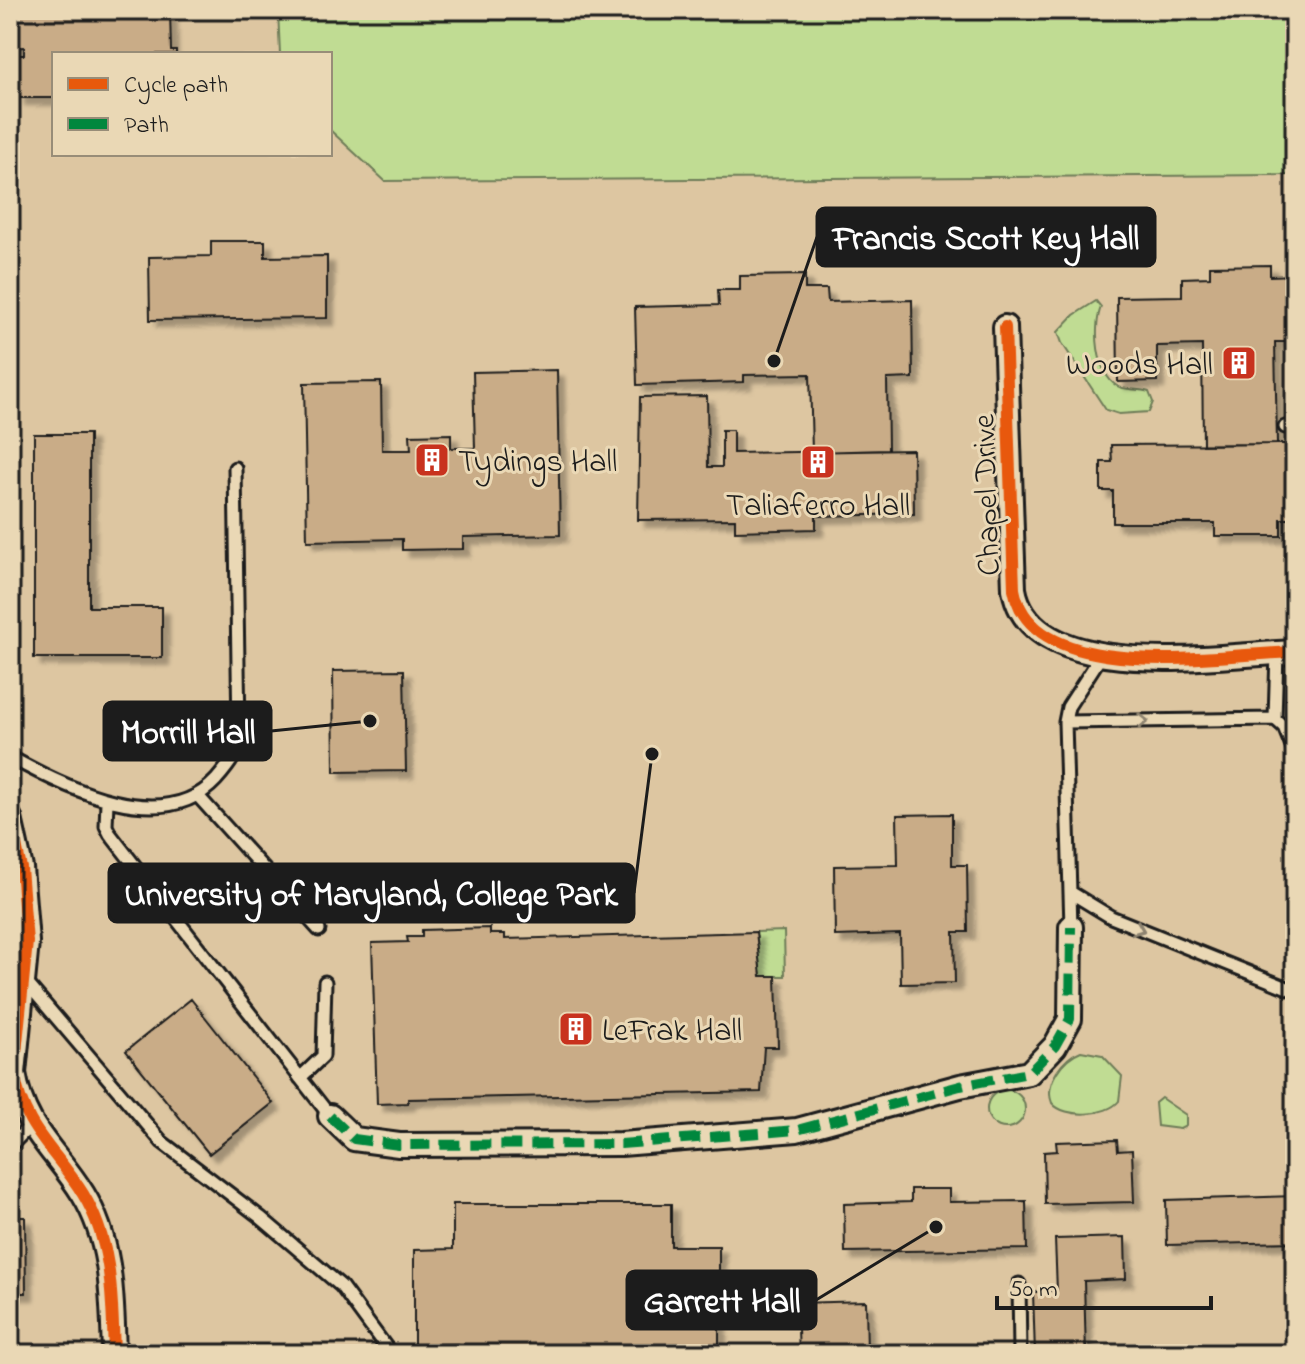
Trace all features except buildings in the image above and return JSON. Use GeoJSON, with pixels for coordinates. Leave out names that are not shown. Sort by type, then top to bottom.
{"type":"FeatureCollection","features":[{"type":"Feature","properties":{"kind":"street","name":"Chapel Drive"},"geometry":{"type":"LineString","coordinates":[[1005,327],[1013,568],[1017,606],[1031,626],[1061,644],[1101,656],[1125,659],[1286,652]]}},
{"type":"Feature","properties":{"kind":"street"},"geometry":{"type":"LineString","coordinates":[[10,818],[26,914],[26,982],[14,1073],[23,1110],[31,1125],[82,1192],[95,1217],[109,1266],[114,1354]]}},
{"type":"Feature","properties":{"kind":"street"},"geometry":{"type":"LineString","coordinates":[[330,1116],[354,1139],[399,1145],[621,1144],[797,1130],[960,1086],[1029,1073],[1055,1046],[1070,1019],[1071,927]]}},
{"type":"Feature","properties":{"kind":"lane"},"geometry":{"type":"LineString","coordinates":[[10,757],[46,776],[107,801],[169,803],[198,796],[230,763],[239,748],[235,468]]}},
{"type":"Feature","properties":{"kind":"lane"},"geometry":{"type":"LineString","coordinates":[[1275,719],[1286,652]]}},
{"type":"Feature","properties":{"kind":"lane"},"geometry":{"type":"LineString","coordinates":[[1071,927],[1065,722],[1068,707],[1101,656]]}},
{"type":"Feature","properties":{"kind":"lane"},"geometry":{"type":"LineString","coordinates":[[1065,722],[1275,719],[1284,727],[1295,754]]}},
{"type":"Feature","properties":{"kind":"lane"},"geometry":{"type":"LineString","coordinates":[[198,796],[319,930]]}},
{"type":"Feature","properties":{"kind":"lane"},"geometry":{"type":"LineString","coordinates":[[107,801],[106,826],[110,834],[330,1116]]}},
{"type":"Feature","properties":{"kind":"lane"},"geometry":{"type":"LineString","coordinates":[[1070,892],[1111,917],[1295,991]]}},
{"type":"Feature","properties":{"kind":"lane"},"geometry":{"type":"LineString","coordinates":[[26,982],[162,1142],[260,1217],[341,1286],[391,1354]]}},
{"type":"Feature","properties":{"kind":"lane"},"geometry":{"type":"LineString","coordinates":[[300,1078],[323,1056],[325,982]]}},
{"type":"Feature","properties":{"kind":"lane"},"geometry":{"type":"LineString","coordinates":[[10,1146],[31,1125]]}},
{"type":"Feature","properties":{"kind":"lane"},"geometry":{"type":"LineString","coordinates":[[1019,1284],[1020,1354]]}},
{"type":"Feature","properties":{"kind":"shaded area"},"geometry":{"type":"Polygon","coordinates":[[[10,10],[1295,10],[1295,1354],[10,1354],[10,10]]]}},
{"type":"Feature","properties":{"kind":"green space"},"geometry":{"type":"Polygon","coordinates":[[[278,10],[1295,10],[1295,175],[385,181],[332,132],[332,52],[280,52],[278,10]]]}},
{"type":"Feature","properties":{"kind":"green space"},"geometry":{"type":"Polygon","coordinates":[[[1096,301],[1101,307],[1097,337],[1105,371],[1117,386],[1149,392],[1153,402],[1149,412],[1119,414],[1106,410],[1062,343],[1058,332],[1074,315],[1096,301]]]}},
{"type":"Feature","properties":{"kind":"green space"},"geometry":{"type":"Polygon","coordinates":[[[784,931],[785,976],[761,976],[756,932],[784,931]]]}},
{"type":"Feature","properties":{"kind":"green space"},"geometry":{"type":"Polygon","coordinates":[[[1081,1051],[1102,1055],[1122,1076],[1119,1101],[1105,1110],[1086,1114],[1066,1112],[1052,1103],[1051,1087],[1057,1072],[1068,1059],[1081,1051]]]}},
{"type":"Feature","properties":{"kind":"green space"},"geometry":{"type":"Polygon","coordinates":[[[1006,1090],[1019,1096],[1025,1109],[1019,1122],[1006,1128],[993,1122],[987,1109],[993,1096],[1006,1090]]]}},
{"type":"Feature","properties":{"kind":"green space"},"geometry":{"type":"Polygon","coordinates":[[[1161,1098],[1186,1115],[1186,1126],[1180,1129],[1157,1126],[1155,1103],[1161,1098]]]}},
{"type":"Feature","properties":{"kind":"marked path"},"geometry":{"type":"LineString","coordinates":[[330,1116],[354,1139],[399,1145],[621,1144],[797,1130],[960,1086],[1029,1073],[1055,1046],[1070,1019],[1071,927]]}},
{"type":"Feature","properties":{"kind":"cycle path"},"geometry":{"type":"LineString","coordinates":[[1005,327],[1014,589],[1028,620],[1055,640],[1091,653],[1179,659],[1295,652]]}},
{"type":"Feature","properties":{"kind":"cycle path"},"geometry":{"type":"LineString","coordinates":[[10,818],[21,868],[27,942],[14,1073],[18,1092],[33,1124],[83,1194],[100,1232],[109,1272],[114,1354]]}},
{"type":"Feature","properties":{"kind":"place","name":"Francis Scott Key Hall"},"geometry":{"type":"Point","coordinates":[774,361]}},
{"type":"Feature","properties":{"kind":"place","name":"Woods Hall"},"geometry":{"type":"Point","coordinates":[1239,363]}},
{"type":"Feature","properties":{"kind":"place","name":"Tydings Hall"},"geometry":{"type":"Point","coordinates":[432,460]}},
{"type":"Feature","properties":{"kind":"place","name":"Taliaferro Hall"},"geometry":{"type":"Point","coordinates":[818,462]}},
{"type":"Feature","properties":{"kind":"place","name":"Morrill Hall"},"geometry":{"type":"Point","coordinates":[370,721]}},
{"type":"Feature","properties":{"kind":"place","name":"University of Maryland, College Park"},"geometry":{"type":"Point","coordinates":[652,754]}},
{"type":"Feature","properties":{"kind":"place","name":"LeFrak Hall"},"geometry":{"type":"Point","coordinates":[576,1029]}},
{"type":"Feature","properties":{"kind":"place","name":"Garrett Hall"},"geometry":{"type":"Point","coordinates":[936,1227]}}]}
